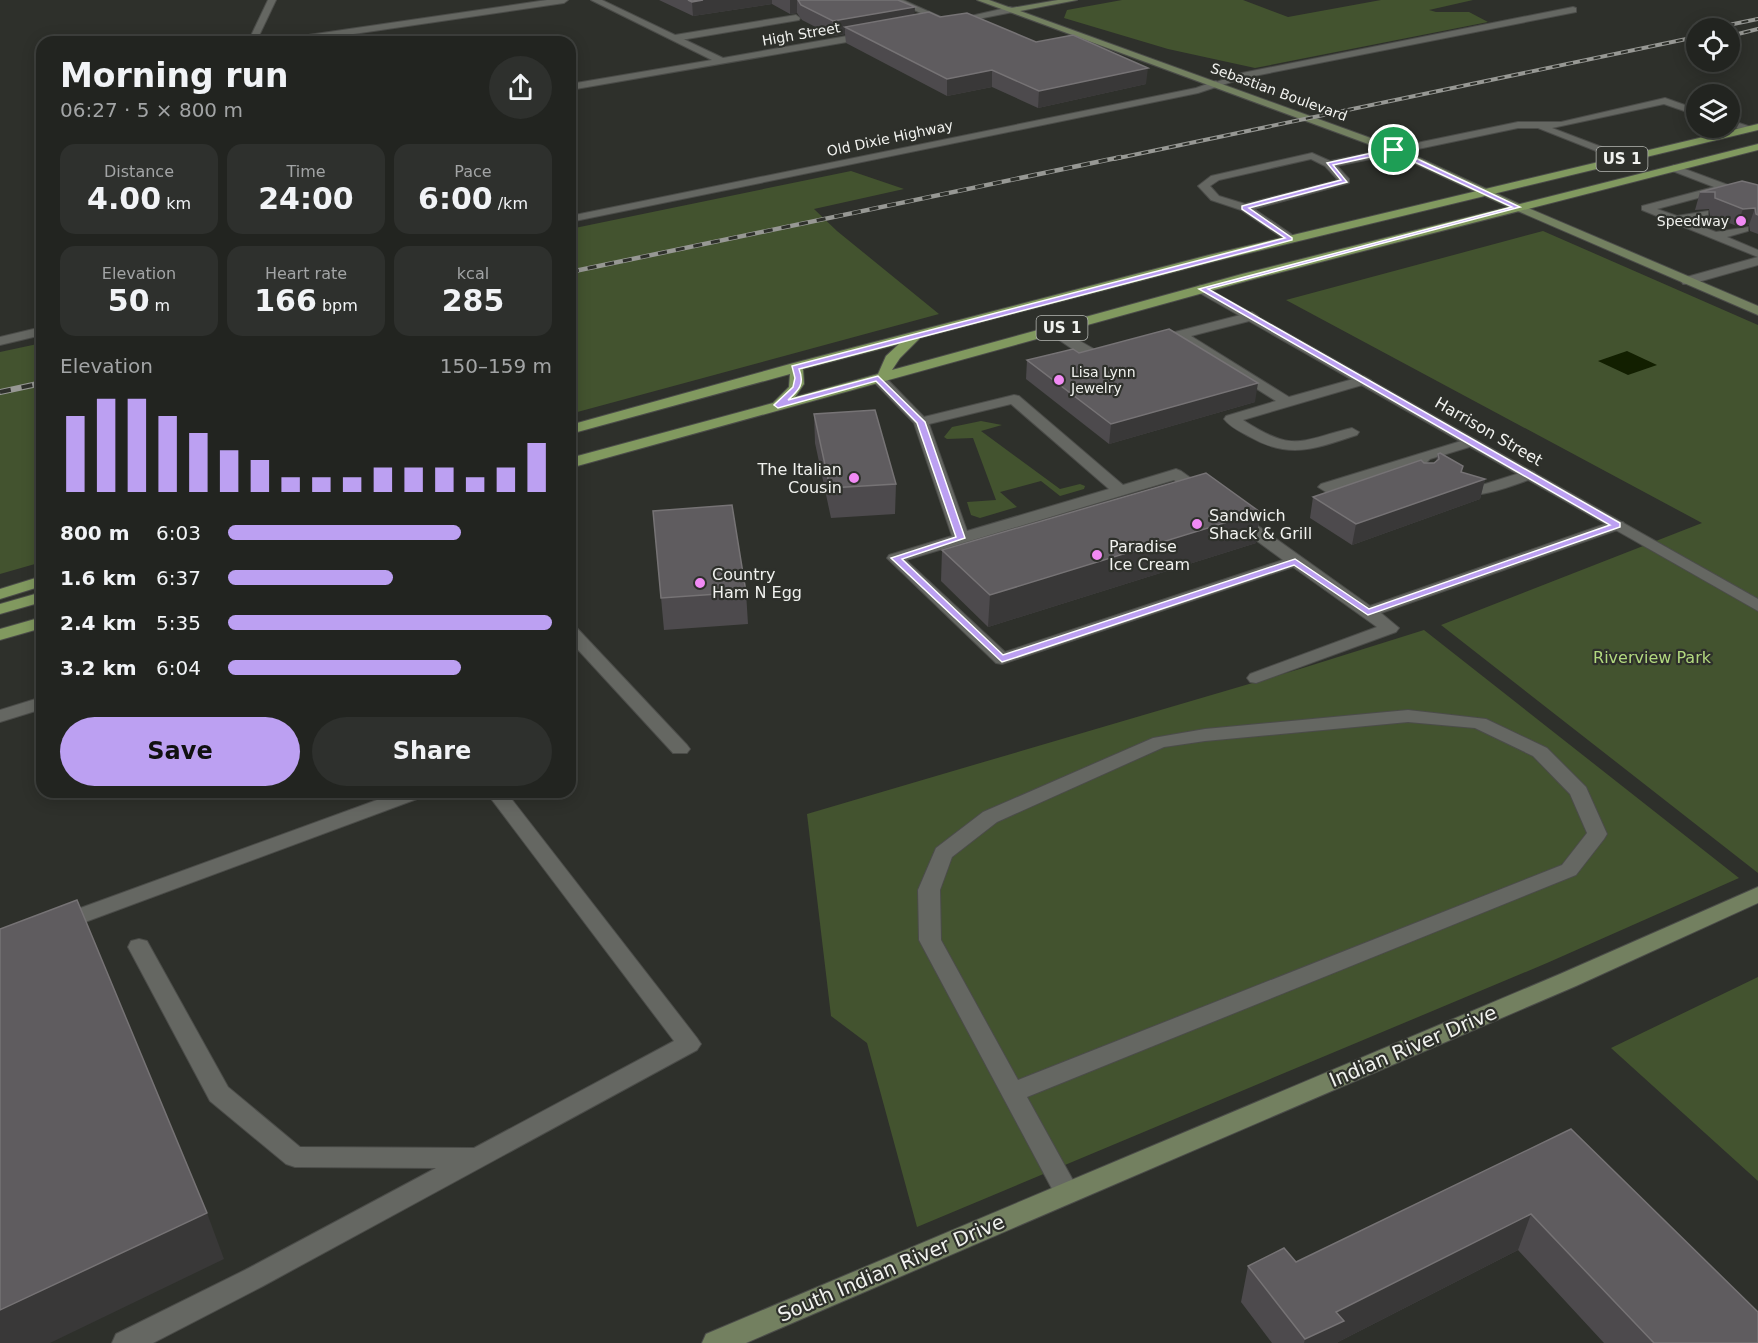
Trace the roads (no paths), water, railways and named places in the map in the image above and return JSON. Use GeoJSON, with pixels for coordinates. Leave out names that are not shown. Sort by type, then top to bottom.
{"type":"FeatureCollection","features":[{"type":"Feature","properties":{"kind":"main road","name":"US 1"},"geometry":{"type":"LineString","coordinates":[[576,428],[795,367],[1290,239],[1752,128]]}},
{"type":"Feature","properties":{"kind":"main road","name":"US 1"},"geometry":{"type":"LineString","coordinates":[[576,461],[1202,289],[1758,147]]}},
{"type":"Feature","properties":{"kind":"main road"},"geometry":{"type":"LineString","coordinates":[[881,377],[893,356],[920,334]]}},
{"type":"Feature","properties":{"kind":"main road"},"geometry":{"type":"LineString","coordinates":[[778,405],[797,387],[799,378],[795,367]]}},
{"type":"Feature","properties":{"kind":"main road"},"geometry":{"type":"LineString","coordinates":[[0,594],[36,583]]}},
{"type":"Feature","properties":{"kind":"main road"},"geometry":{"type":"LineString","coordinates":[[0,609],[36,599]]}},
{"type":"Feature","properties":{"kind":"main road"},"geometry":{"type":"LineString","coordinates":[[0,635],[36,624]]}},
{"type":"Feature","properties":{"kind":"street"},"geometry":{"type":"LineString","coordinates":[[255,36],[272,0]]}},
{"type":"Feature","properties":{"kind":"street"},"geometry":{"type":"LineString","coordinates":[[321,36],[564,0]]}},
{"type":"Feature","properties":{"kind":"street"},"geometry":{"type":"LineString","coordinates":[[595,0],[722,61]]}},
{"type":"Feature","properties":{"kind":"street"},"geometry":{"type":"LineString","coordinates":[[896,0],[948,22]]}},
{"type":"Feature","properties":{"kind":"street","name":"Sebastian Boulevard"},"geometry":{"type":"LineString","coordinates":[[981,0],[1394,150],[1517,207],[1758,311]]}},
{"type":"Feature","properties":{"kind":"street"},"geometry":{"type":"LineString","coordinates":[[926,26],[1073,0]]}},
{"type":"Feature","properties":{"kind":"street","name":"Old Dixie Highway"},"geometry":{"type":"LineString","coordinates":[[576,218],[1198,90],[1242,76],[1573,10]]}},
{"type":"Feature","properties":{"kind":"street"},"geometry":{"type":"LineString","coordinates":[[675,38],[796,18]]}},
{"type":"Feature","properties":{"kind":"street","name":"High Street"},"geometry":{"type":"LineString","coordinates":[[576,86],[880,34]]}},
{"type":"Feature","properties":{"kind":"street"},"geometry":{"type":"LineString","coordinates":[[1329,164],[1518,125],[1561,125],[1665,101],[1686,108]]}},
{"type":"Feature","properties":{"kind":"street"},"geometry":{"type":"LineString","coordinates":[[1536,125],[1624,159]]}},
{"type":"Feature","properties":{"kind":"street"},"geometry":{"type":"LineString","coordinates":[[1245,208],[1274,195],[1345,181],[1329,164],[1312,156],[1285,165],[1215,178],[1204,186],[1215,198],[1245,208],[1290,239]]}},
{"type":"Feature","properties":{"kind":"street"},"geometry":{"type":"LineString","coordinates":[[1674,168],[1757,200]]}},
{"type":"Feature","properties":{"kind":"street"},"geometry":{"type":"LineString","coordinates":[[1724,188],[1646,208],[1758,254]]}},
{"type":"Feature","properties":{"kind":"street"},"geometry":{"type":"LineString","coordinates":[[1736,205],[1757,200]]}},
{"type":"Feature","properties":{"kind":"street"},"geometry":{"type":"LineString","coordinates":[[1676,220],[1704,213]]}},
{"type":"Feature","properties":{"kind":"street"},"geometry":{"type":"LineString","coordinates":[[1716,236],[1744,229]]}},
{"type":"Feature","properties":{"kind":"street"},"geometry":{"type":"LineString","coordinates":[[1687,280],[1758,261]]}},
{"type":"Feature","properties":{"kind":"street","name":"Harrison Street"},"geometry":{"type":"LineString","coordinates":[[1202,289],[1758,606]]}},
{"type":"Feature","properties":{"kind":"street"},"geometry":{"type":"LineString","coordinates":[[1054,330],[1097,357],[1252,316]]}},
{"type":"Feature","properties":{"kind":"street"},"geometry":{"type":"LineString","coordinates":[[0,341],[36,332]]}},
{"type":"Feature","properties":{"kind":"street"},"geometry":{"type":"LineString","coordinates":[[1180,335],[1287,402]]}},
{"type":"Feature","properties":{"kind":"street"},"geometry":{"type":"LineString","coordinates":[[881,377],[921,422],[961,538]]}},
{"type":"Feature","properties":{"kind":"street"},"geometry":{"type":"LineString","coordinates":[[1353,432],[1298,448],[1280,447],[1262,440],[1231,419],[1364,380]]}},
{"type":"Feature","properties":{"kind":"street"},"geometry":{"type":"LineString","coordinates":[[921,422],[1014,399],[1121,491]]}},
{"type":"Feature","properties":{"kind":"street"},"geometry":{"type":"LineString","coordinates":[[1326,488],[1471,442]]}},
{"type":"Feature","properties":{"kind":"street"},"geometry":{"type":"LineString","coordinates":[[1425,456],[1417,464],[1425,478]]}},
{"type":"Feature","properties":{"kind":"street"},"geometry":{"type":"LineString","coordinates":[[1256,678],[1390,628],[1176,474],[895,558],[1002,659],[1295,561]]}},
{"type":"Feature","properties":{"kind":"street"},"geometry":{"type":"LineString","coordinates":[[1465,491],[1484,489],[1529,475]]}},
{"type":"Feature","properties":{"kind":"street"},"geometry":{"type":"LineString","coordinates":[[1368,612],[1617,525]]}},
{"type":"Feature","properties":{"kind":"street"},"geometry":{"type":"LineString","coordinates":[[576,637],[680,749]]}},
{"type":"Feature","properties":{"kind":"street"},"geometry":{"type":"LineString","coordinates":[[0,716],[36,705]]}},
{"type":"Feature","properties":{"kind":"street"},"geometry":{"type":"LineString","coordinates":[[1012,1093],[1569,870],[1597,834],[1580,791],[1540,752],[1479,723],[1408,716],[1216,734],[1160,742],[990,817],[943,853],[929,890],[930,940],[1012,1093],[1067,1193]]}},
{"type":"Feature","properties":{"kind":"street"},"geometry":{"type":"LineString","coordinates":[[44,929],[402,798]]}},
{"type":"Feature","properties":{"kind":"street"},"geometry":{"type":"LineString","coordinates":[[126,1343],[254,1278],[689,1044],[501,798]]}},
{"type":"Feature","properties":{"kind":"street","name":"Indian River Drive"},"geometry":{"type":"LineString","coordinates":[[1067,1193],[1568,980],[1758,894]]}},
{"type":"Feature","properties":{"kind":"street"},"geometry":{"type":"LineString","coordinates":[[139,947],[219,1094],[295,1157],[476,1158]]}},
{"type":"Feature","properties":{"kind":"street","name":"South Indian River Drive"},"geometry":{"type":"LineString","coordinates":[[716,1343],[1067,1193]]}},
{"type":"Feature","properties":{"kind":"railway"},"geometry":{"type":"LineString","coordinates":[[1740,23],[1758,19]]}},
{"type":"Feature","properties":{"kind":"railway"},"geometry":{"type":"LineString","coordinates":[[1740,34],[1758,29]]}},
{"type":"Feature","properties":{"kind":"railway"},"geometry":{"type":"LineString","coordinates":[[1114,159],[1686,39]]}},
{"type":"Feature","properties":{"kind":"railway"},"geometry":{"type":"LineString","coordinates":[[576,271],[1121,157]]}},
{"type":"Feature","properties":{"kind":"railway"},"geometry":{"type":"LineString","coordinates":[[0,392],[36,384]]}},
{"type":"Feature","properties":{"kind":"place","name":"Speedway"},"geometry":{"type":"Point","coordinates":[1741,221]}},
{"type":"Feature","properties":{"kind":"place","name":"Lisa Lynn Jewelry"},"geometry":{"type":"Point","coordinates":[1059,380]}},
{"type":"Feature","properties":{"kind":"place","name":"The Italian Cousin"},"geometry":{"type":"Point","coordinates":[854,478]}},
{"type":"Feature","properties":{"kind":"place","name":"Sandwich Shack & Grill"},"geometry":{"type":"Point","coordinates":[1197,524]}},
{"type":"Feature","properties":{"kind":"place","name":"Paradise Ice Cream"},"geometry":{"type":"Point","coordinates":[1097,555]}},
{"type":"Feature","properties":{"kind":"place","name":"Country Ham N Egg"},"geometry":{"type":"Point","coordinates":[700,583]}},
{"type":"Feature","properties":{"kind":"park label","name":"Riverview Park"},"geometry":{"type":"Point","coordinates":[1652,657]}}]}
